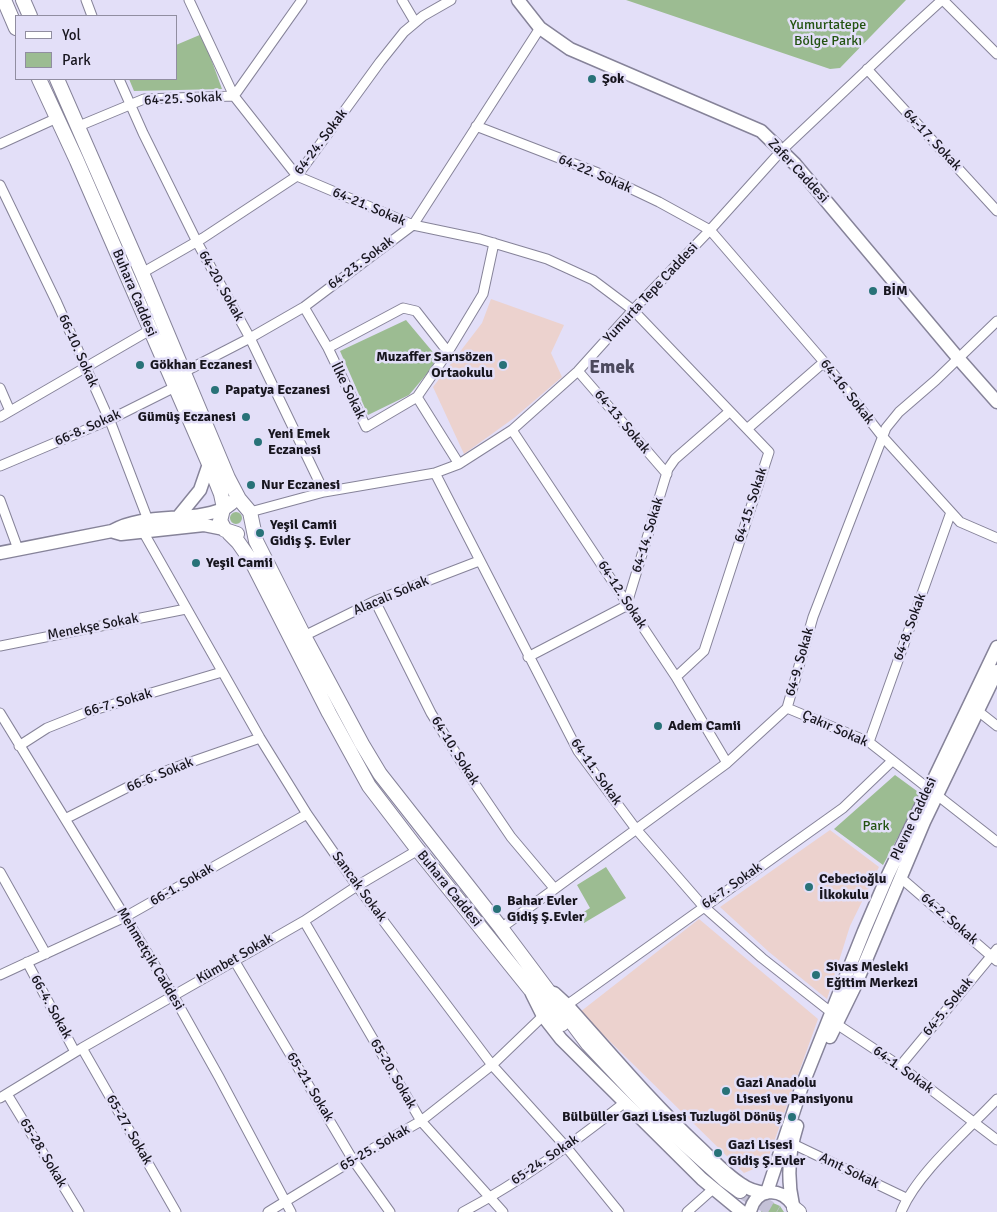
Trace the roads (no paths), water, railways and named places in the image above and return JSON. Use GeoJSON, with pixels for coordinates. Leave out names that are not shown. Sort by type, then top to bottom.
{"type":"FeatureCollection","features":[{"type":"Feature","properties":{"kind":"main road"},"geometry":{"type":"LineString","coordinates":[[4,0],[15,26]]}},
{"type":"Feature","properties":{"kind":"main road"},"geometry":{"type":"LineString","coordinates":[[23,0],[30,15]]}},
{"type":"Feature","properties":{"kind":"main road","name":"Buhara Caddesi"},"geometry":{"type":"LineString","coordinates":[[39,80],[77,161],[209,464],[221,494],[223,509]]}},
{"type":"Feature","properties":{"kind":"main road","name":"Buhara Caddesi"},"geometry":{"type":"LineString","coordinates":[[57,80],[79,126],[232,487],[248,513],[256,541],[371,761],[404,806],[501,928],[588,1044],[666,1127],[738,1193],[662,1130],[582,1046],[530,989],[418,850],[369,786],[252,562],[238,542],[226,531]]}},
{"type":"Feature","properties":{"kind":"main road"},"geometry":{"type":"LineString","coordinates":[[232,503],[248,513],[247,529],[242,533],[235,534],[226,531],[220,521],[223,509],[232,503]]}},
{"type":"Feature","properties":{"kind":"street"},"geometry":{"type":"LineString","coordinates":[[86,0],[92,15]]}},
{"type":"Feature","properties":{"kind":"street","name":"64-21. Sokak"},"geometry":{"type":"LineString","coordinates":[[189,0],[234,96],[297,176],[413,225],[494,243],[547,259],[593,280],[634,310]]}},
{"type":"Feature","properties":{"kind":"street"},"geometry":{"type":"LineString","coordinates":[[402,0],[415,22]]}},
{"type":"Feature","properties":{"kind":"street","name":"64-24. Sokak"},"geometry":{"type":"LineString","coordinates":[[142,273],[197,242],[297,176],[404,32],[422,16],[451,0]]}},
{"type":"Feature","properties":{"kind":"street","name":"Zafer Caddesi"},"geometry":{"type":"LineString","coordinates":[[518,0],[540,28],[570,49],[761,131],[782,150],[997,402]]}},
{"type":"Feature","properties":{"kind":"street"},"geometry":{"type":"LineString","coordinates":[[943,0],[997,54]]}},
{"type":"Feature","properties":{"kind":"street","name":"Yumurta Tepe Caddesi"},"geometry":{"type":"LineString","coordinates":[[248,513],[324,492],[435,473],[459,464],[512,430],[578,371],[782,150],[943,0]]}},
{"type":"Feature","properties":{"kind":"street","name":"64-25. Sokak"},"geometry":{"type":"LineString","coordinates":[[79,126],[144,99],[234,96],[301,1]]}},
{"type":"Feature","properties":{"kind":"street","name":"64-23. Sokak"},"geometry":{"type":"LineString","coordinates":[[184,372],[250,338],[304,307],[413,225],[540,28]]}},
{"type":"Feature","properties":{"kind":"street","name":"64-17. Sokak"},"geometry":{"type":"LineString","coordinates":[[867,70],[997,211]]}},
{"type":"Feature","properties":{"kind":"street","name":"64-20. Sokak"},"geometry":{"type":"LineString","coordinates":[[119,80],[197,242],[250,338],[324,492]]}},
{"type":"Feature","properties":{"kind":"street"},"geometry":{"type":"LineString","coordinates":[[0,144],[57,118]]}},
{"type":"Feature","properties":{"kind":"street","name":"64-22. Sokak"},"geometry":{"type":"LineString","coordinates":[[476,126],[598,173],[660,202],[710,230]]}},
{"type":"Feature","properties":{"kind":"street","name":"66-10. Sokak"},"geometry":{"type":"LineString","coordinates":[[0,185],[86,366],[109,420],[143,525]]}},
{"type":"Feature","properties":{"kind":"street","name":"64-16. Sokak"},"geometry":{"type":"LineString","coordinates":[[710,230],[824,362],[882,436],[960,522],[997,538]]}},
{"type":"Feature","properties":{"kind":"street","name":"İlke Sokak"},"geometry":{"type":"LineString","coordinates":[[304,307],[328,348],[366,427],[417,397],[448,352],[483,294],[494,243]]}},
{"type":"Feature","properties":{"kind":"street"},"geometry":{"type":"LineString","coordinates":[[328,348],[403,308],[416,311],[448,352]]}},
{"type":"Feature","properties":{"kind":"street","name":"64-15. Sokak"},"geometry":{"type":"LineString","coordinates":[[634,310],[769,452],[704,651],[676,677]]}},
{"type":"Feature","properties":{"kind":"street","name":"64-9. Sokak"},"geometry":{"type":"LineString","coordinates":[[501,928],[727,763],[788,708],[813,617],[882,436],[899,412],[936,380],[997,321]]}},
{"type":"Feature","properties":{"kind":"street"},"geometry":{"type":"LineString","coordinates":[[0,417],[150,330]]}},
{"type":"Feature","properties":{"kind":"street"},"geometry":{"type":"LineString","coordinates":[[747,429],[824,362]]}},
{"type":"Feature","properties":{"kind":"street","name":"64-13. Sokak"},"geometry":{"type":"LineString","coordinates":[[578,371],[666,474]]}},
{"type":"Feature","properties":{"kind":"street","name":"66-8. Sokak"},"geometry":{"type":"LineString","coordinates":[[0,466],[109,420],[175,387]]}},
{"type":"Feature","properties":{"kind":"street"},"geometry":{"type":"LineString","coordinates":[[0,388],[10,410]]}},
{"type":"Feature","properties":{"kind":"street"},"geometry":{"type":"LineString","coordinates":[[417,397],[459,464]]}},
{"type":"Feature","properties":{"kind":"street","name":"64-14. Sokak"},"geometry":{"type":"LineString","coordinates":[[627,602],[668,469],[676,459],[729,412]]}},
{"type":"Feature","properties":{"kind":"street","name":"64-12. Sokak"},"geometry":{"type":"LineString","coordinates":[[512,430],[676,677],[727,763]]}},
{"type":"Feature","properties":{"kind":"street"},"geometry":{"type":"LineString","coordinates":[[178,516],[200,490],[209,464]]}},
{"type":"Feature","properties":{"kind":"street","name":"64-11. Sokak"},"geometry":{"type":"LineString","coordinates":[[435,473],[578,751],[636,829],[703,906],[833,1019]]}},
{"type":"Feature","properties":{"kind":"street"},"geometry":{"type":"LineString","coordinates":[[0,500],[18,549]]}},
{"type":"Feature","properties":{"kind":"street"},"geometry":{"type":"LineString","coordinates":[[0,553],[112,531],[121,534],[143,525],[178,516],[223,509]]}},
{"type":"Feature","properties":{"kind":"street","name":"64-8. Sokak"},"geometry":{"type":"LineString","coordinates":[[869,742],[951,512]]}},
{"type":"Feature","properties":{"kind":"street"},"geometry":{"type":"LineString","coordinates":[[143,525],[204,525],[226,531]]}},
{"type":"Feature","properties":{"kind":"street","name":"Sancak Sokak"},"geometry":{"type":"LineString","coordinates":[[143,525],[186,609],[260,738],[307,814],[357,886],[492,1065],[566,1148],[619,1212]]}},
{"type":"Feature","properties":{"kind":"street","name":"Alacalı Sokak"},"geometry":{"type":"LineString","coordinates":[[304,636],[375,601],[479,561]]}},
{"type":"Feature","properties":{"kind":"street","name":"64-10. Sokak"},"geometry":{"type":"LineString","coordinates":[[375,601],[432,714],[475,784],[511,837],[554,888]]}},
{"type":"Feature","properties":{"kind":"street"},"geometry":{"type":"LineString","coordinates":[[528,656],[624,607],[627,602]]}},
{"type":"Feature","properties":{"kind":"street","name":"Menekşe Sokak"},"geometry":{"type":"LineString","coordinates":[[0,646],[186,609]]}},
{"type":"Feature","properties":{"kind":"street","name":"Plevne Caddesi"},"geometry":{"type":"LineString","coordinates":[[767,1193],[802,1086],[833,1019],[855,986],[901,878],[933,792],[997,647]]}},
{"type":"Feature","properties":{"kind":"street","name":"Plevne Caddesi"},"geometry":{"type":"LineString","coordinates":[[795,1209],[789,1186],[794,1136],[833,1019],[874,907],[933,792],[978,711],[997,671]]}},
{"type":"Feature","properties":{"kind":"street","name":"66-7. Sokak"},"geometry":{"type":"LineString","coordinates":[[19,746],[47,728],[86,712],[222,672]]}},
{"type":"Feature","properties":{"kind":"street","name":"Çakır Sokak"},"geometry":{"type":"LineString","coordinates":[[788,708],[869,742],[997,842]]}},
{"type":"Feature","properties":{"kind":"street"},"geometry":{"type":"LineString","coordinates":[[978,711],[997,726]]}},
{"type":"Feature","properties":{"kind":"street","name":"Mehmetçik Caddesi"},"geometry":{"type":"LineString","coordinates":[[0,713],[173,996],[219,1077],[291,1212]]}},
{"type":"Feature","properties":{"kind":"street","name":"66-6. Sokak"},"geometry":{"type":"LineString","coordinates":[[64,820],[132,785],[171,768],[260,738]]}},
{"type":"Feature","properties":{"kind":"street","name":"64-7. Sokak"},"geometry":{"type":"LineString","coordinates":[[567,1005],[703,906],[843,808],[892,761]]}},
{"type":"Feature","properties":{"kind":"street","name":"66-1. Sokak"},"geometry":{"type":"LineString","coordinates":[[0,974],[125,917],[307,814]]}},
{"type":"Feature","properties":{"kind":"street","name":"Kümbet Sokak"},"geometry":{"type":"LineString","coordinates":[[4,1096],[79,1050],[304,921],[357,886],[418,850]]}},
{"type":"Feature","properties":{"kind":"street"},"geometry":{"type":"LineString","coordinates":[[0,872],[46,954]]}},
{"type":"Feature","properties":{"kind":"street","name":"64-2. Sokak"},"geometry":{"type":"LineString","coordinates":[[901,878],[995,955]]}},
{"type":"Feature","properties":{"kind":"street","name":"65-20. Sokak"},"geometry":{"type":"LineString","coordinates":[[304,921],[421,1121],[502,1212]]}},
{"type":"Feature","properties":{"kind":"street","name":"64-5. Sokak"},"geometry":{"type":"LineString","coordinates":[[900,1066],[995,955]]}},
{"type":"Feature","properties":{"kind":"street","name":"65-21. Sokak"},"geometry":{"type":"LineString","coordinates":[[234,960],[353,1160],[390,1212]]}},
{"type":"Feature","properties":{"kind":"street","name":"66-4. Sokak"},"geometry":{"type":"LineString","coordinates":[[27,962],[79,1050]]}},
{"type":"Feature","properties":{"kind":"street"},"geometry":{"type":"LineString","coordinates":[[543,983],[567,1005],[682,1131],[736,1181],[752,1190],[782,1194],[795,1209]]}},
{"type":"Feature","properties":{"kind":"street"},"geometry":{"type":"LineString","coordinates":[[530,989],[543,1016],[561,1039],[713,1189],[742,1212]]}},
{"type":"Feature","properties":{"kind":"street","name":"65-25. Sokak"},"geometry":{"type":"LineString","coordinates":[[268,1212],[421,1121],[492,1065],[543,1016]]}},
{"type":"Feature","properties":{"kind":"street","name":"64-1. Sokak"},"geometry":{"type":"LineString","coordinates":[[833,1019],[900,1066],[997,1140]]}},
{"type":"Feature","properties":{"kind":"street","name":"65-27. Sokak"},"geometry":{"type":"LineString","coordinates":[[79,1050],[176,1212]]}},
{"type":"Feature","properties":{"kind":"street","name":"65-28. Sokak"},"geometry":{"type":"LineString","coordinates":[[4,1096],[79,1212]]}},
{"type":"Feature","properties":{"kind":"street"},"geometry":{"type":"LineString","coordinates":[[901,1212],[906,1198],[930,1167],[997,1099]]}},
{"type":"Feature","properties":{"kind":"street","name":"65-24. Sokak"},"geometry":{"type":"LineString","coordinates":[[463,1212],[490,1197],[566,1148],[624,1103]]}},
{"type":"Feature","properties":{"kind":"street","name":"Anıt Sokak"},"geometry":{"type":"LineString","coordinates":[[793,1144],[906,1198]]}},
{"type":"Feature","properties":{"kind":"street"},"geometry":{"type":"LineString","coordinates":[[687,1212],[713,1189]]}},
{"type":"Feature","properties":{"kind":"street"},"geometry":{"type":"LineString","coordinates":[[750,1212],[755,1200],[767,1193]]}},
{"type":"Feature","properties":{"kind":"tunnel"},"geometry":{"type":"LineString","coordinates":[[740,1191],[777,1212]]}},
{"type":"Feature","properties":{"kind":"place","name":"Şok"},"geometry":{"type":"Point","coordinates":[592,79]}},
{"type":"Feature","properties":{"kind":"place","name":"BİM"},"geometry":{"type":"Point","coordinates":[873,291]}},
{"type":"Feature","properties":{"kind":"place","name":"Gökhan Eczanesi"},"geometry":{"type":"Point","coordinates":[140,365]}},
{"type":"Feature","properties":{"kind":"place","name":"Muzaffer Sarısözen Ortaokulu"},"geometry":{"type":"Point","coordinates":[503,365]}},
{"type":"Feature","properties":{"kind":"place","name":"Papatya Eczanesi"},"geometry":{"type":"Point","coordinates":[215,390]}},
{"type":"Feature","properties":{"kind":"place","name":"Gümüş Eczanesi"},"geometry":{"type":"Point","coordinates":[246,417]}},
{"type":"Feature","properties":{"kind":"place","name":"Yeni Emek Eczanesi"},"geometry":{"type":"Point","coordinates":[258,442]}},
{"type":"Feature","properties":{"kind":"place","name":"Nur Eczanesi"},"geometry":{"type":"Point","coordinates":[251,485]}},
{"type":"Feature","properties":{"kind":"place","name":"Yeşil Camii Gidiş Ş. Evler"},"geometry":{"type":"Point","coordinates":[260,533]}},
{"type":"Feature","properties":{"kind":"place","name":"Yeşil Camii"},"geometry":{"type":"Point","coordinates":[196,563]}},
{"type":"Feature","properties":{"kind":"place","name":"Adem Camii"},"geometry":{"type":"Point","coordinates":[658,726]}},
{"type":"Feature","properties":{"kind":"place","name":"Cebecioğlu İlkokulu"},"geometry":{"type":"Point","coordinates":[809,887]}},
{"type":"Feature","properties":{"kind":"place","name":"Bahar Evler Gidiş Ş.Evler"},"geometry":{"type":"Point","coordinates":[497,909]}},
{"type":"Feature","properties":{"kind":"place","name":"Sivas Mesleki Eğitim Merkezi"},"geometry":{"type":"Point","coordinates":[816,975]}},
{"type":"Feature","properties":{"kind":"place","name":"Gazi Anadolu Lisesi ve Pansiyonu"},"geometry":{"type":"Point","coordinates":[726,1091]}},
{"type":"Feature","properties":{"kind":"place","name":"Bülbüller Gazi Lisesi Tuzlugöl Dönüş"},"geometry":{"type":"Point","coordinates":[792,1117]}},
{"type":"Feature","properties":{"kind":"place","name":"Gazi Lisesi Gidiş Ş.Evler"},"geometry":{"type":"Point","coordinates":[718,1153]}},
{"type":"Feature","properties":{"kind":"district","name":"Emek"},"geometry":{"type":"Point","coordinates":[612,368]}},
{"type":"Feature","properties":{"kind":"park label","name":"Yumurtatepe Bölge Parkı"},"geometry":{"type":"Point","coordinates":[828,33]}},
{"type":"Feature","properties":{"kind":"park label","name":"Park"},"geometry":{"type":"Point","coordinates":[876,826]}}]}
